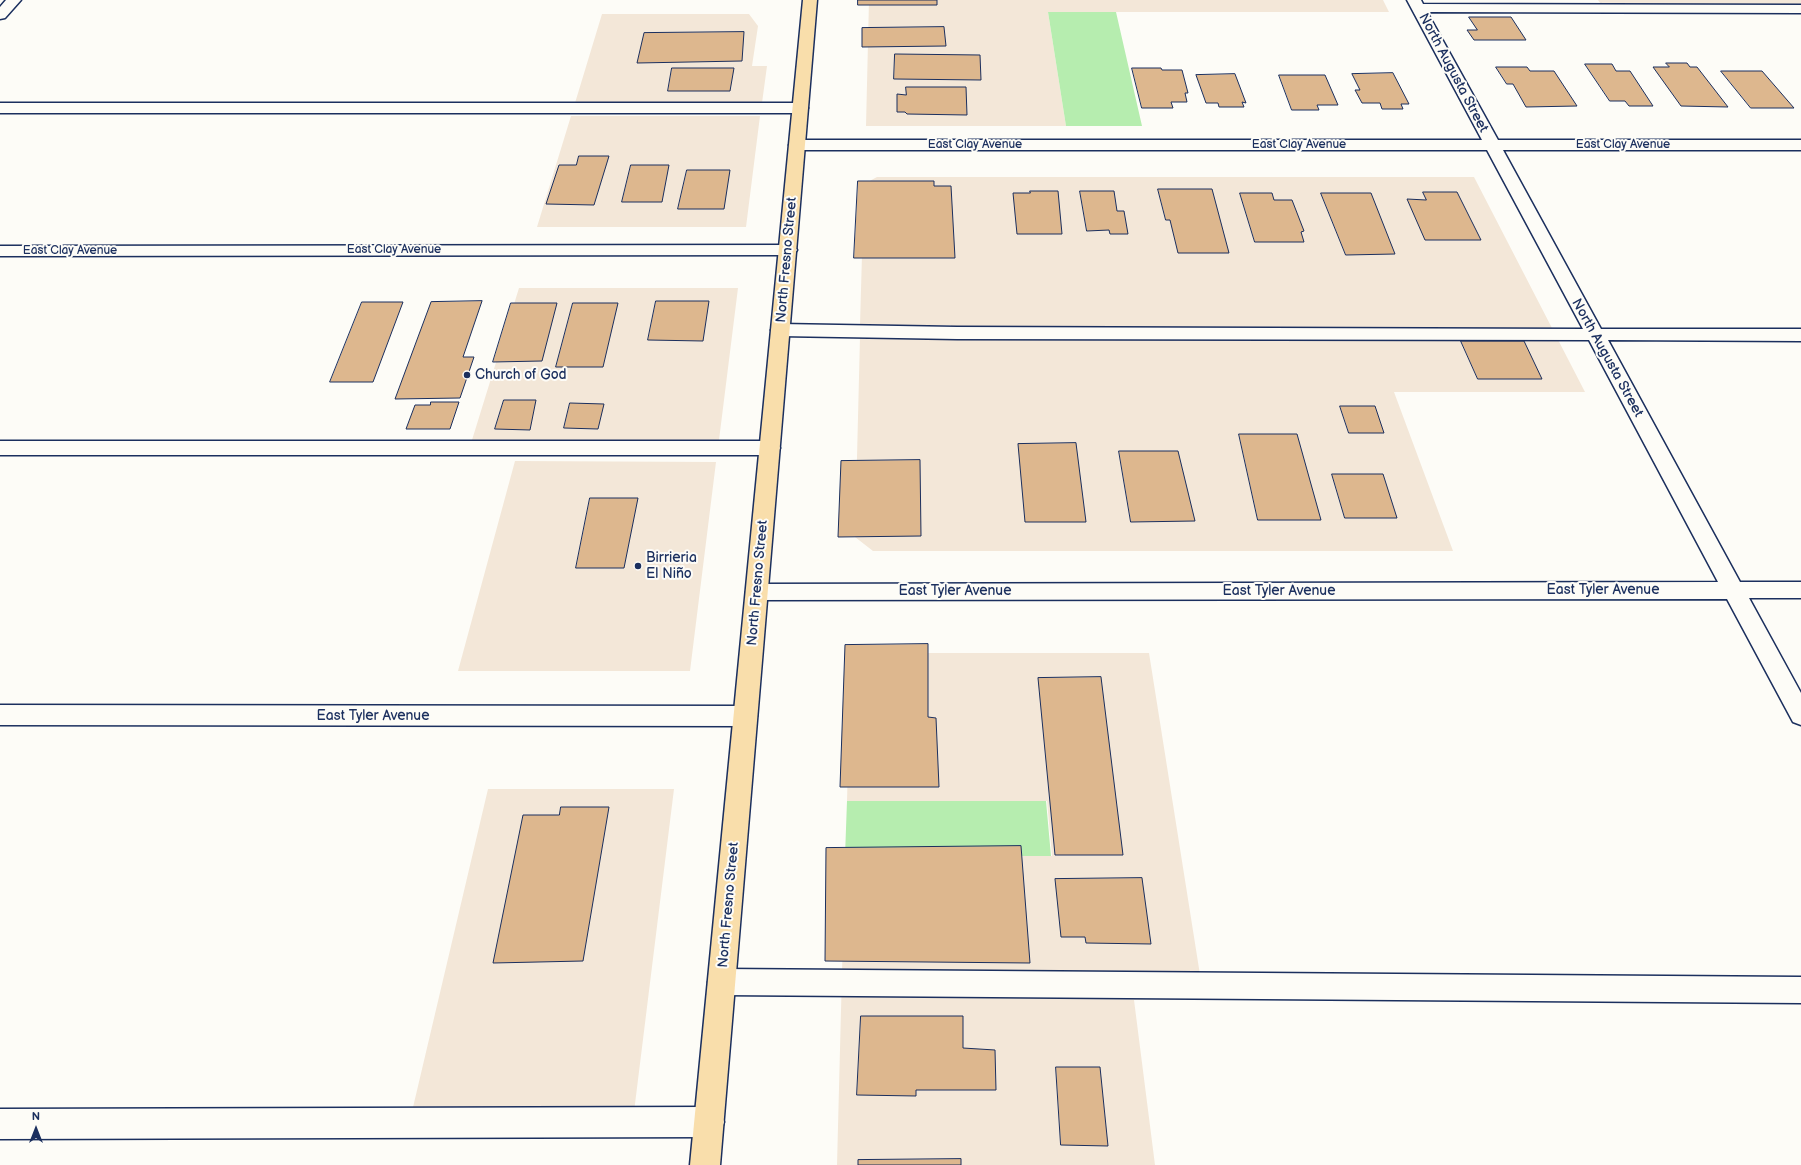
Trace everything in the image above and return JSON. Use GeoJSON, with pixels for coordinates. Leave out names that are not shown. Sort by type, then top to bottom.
{"type":"FeatureCollection","features":[{"type":"Feature","properties":{"kind":"main road","name":"North Fresno Street"},"geometry":{"type":"LineString","coordinates":[[705,1165],[810,0]]}},
{"type":"Feature","properties":{"kind":"street"},"geometry":{"type":"LineString","coordinates":[[0,15],[14,0]]}},
{"type":"Feature","properties":{"kind":"street"},"geometry":{"type":"LineString","coordinates":[[1416,4],[1801,9]]}},
{"type":"Feature","properties":{"kind":"street","name":"North Augusta Street"},"geometry":{"type":"LineString","coordinates":[[1416,4],[1801,715]]}},
{"type":"Feature","properties":{"kind":"street"},"geometry":{"type":"LineString","coordinates":[[0,108],[800,108]]}},
{"type":"Feature","properties":{"kind":"street","name":"East Clay Avenue"},"geometry":{"type":"LineString","coordinates":[[797,145],[1801,145]]}},
{"type":"Feature","properties":{"kind":"street","name":"East Clay Avenue"},"geometry":{"type":"LineString","coordinates":[[0,251],[788,250]]}},
{"type":"Feature","properties":{"kind":"street"},"geometry":{"type":"LineString","coordinates":[[780,330],[957,333],[1801,335]]}},
{"type":"Feature","properties":{"kind":"street"},"geometry":{"type":"LineString","coordinates":[[0,448],[770,448]]}},
{"type":"Feature","properties":{"kind":"street","name":"East Tyler Avenue"},"geometry":{"type":"LineString","coordinates":[[757,592],[1801,590]]}},
{"type":"Feature","properties":{"kind":"street","name":"East Tyler Avenue"},"geometry":{"type":"LineString","coordinates":[[0,715],[745,716]]}},
{"type":"Feature","properties":{"kind":"street"},"geometry":{"type":"LineString","coordinates":[[722,982],[1801,990]]}},
{"type":"Feature","properties":{"kind":"street"},"geometry":{"type":"LineString","coordinates":[[0,1124],[709,1122]]}},
{"type":"Feature","properties":{"kind":"shaded area"},"geometry":{"type":"Polygon","coordinates":[[[869,0],[1383,0],[1389,12],[1048,12],[1066,126],[866,126],[869,0]]]}},
{"type":"Feature","properties":{"kind":"shaded area"},"geometry":{"type":"Polygon","coordinates":[[[1598,0],[1801,0],[1801,12],[1607,12],[1598,0]]]}},
{"type":"Feature","properties":{"kind":"shaded area"},"geometry":{"type":"Polygon","coordinates":[[[602,14],[749,14],[758,26],[752,66],[767,66],[762,103],[575,103],[602,14]]]}},
{"type":"Feature","properties":{"kind":"shaded area"},"geometry":{"type":"Polygon","coordinates":[[[571,116],[760,116],[746,227],[537,227],[571,116]]]}},
{"type":"Feature","properties":{"kind":"shaded area"},"geometry":{"type":"Polygon","coordinates":[[[877,177],[1474,177],[1585,392],[1394,392],[1453,551],[873,551],[855,537],[860,337],[951,337],[951,325],[860,325],[864,184],[877,177]]]}},
{"type":"Feature","properties":{"kind":"shaded area"},"geometry":{"type":"Polygon","coordinates":[[[519,288],[738,288],[719,440],[472,440],[519,288]]]}},
{"type":"Feature","properties":{"kind":"shaded area"},"geometry":{"type":"Polygon","coordinates":[[[515,461],[716,462],[690,671],[458,671],[515,461]]]}},
{"type":"Feature","properties":{"kind":"shaded area"},"geometry":{"type":"Polygon","coordinates":[[[851,653],[1149,653],[1204,1000],[1134,1000],[1155,1165],[837,1165],[845,856],[1052,856],[1047,801],[847,801],[851,653]]]}},
{"type":"Feature","properties":{"kind":"shaded area"},"geometry":{"type":"Polygon","coordinates":[[[488,789],[674,789],[633,1120],[410,1120],[488,789]]]}},
{"type":"Feature","properties":{"kind":"green space"},"geometry":{"type":"Polygon","coordinates":[[[1048,12],[1116,12],[1142,126],[1066,126],[1048,12]]]}},
{"type":"Feature","properties":{"kind":"green space"},"geometry":{"type":"Polygon","coordinates":[[[847,801],[1046,801],[1051,856],[845,856],[847,801]]]}},
{"type":"Feature","properties":{"kind":"building"},"geometry":{"type":"Polygon","coordinates":[[[858,0],[937,0],[937,5],[858,5],[858,0]]]}},
{"type":"Feature","properties":{"kind":"building"},"geometry":{"type":"Polygon","coordinates":[[[1469,17],[1511,17],[1526,40],[1474,40],[1467,30],[1477,30],[1469,17]]]}},
{"type":"Feature","properties":{"kind":"building"},"geometry":{"type":"Polygon","coordinates":[[[944,27],[946,46],[862,47],[862,28],[944,27]]]}},
{"type":"Feature","properties":{"kind":"building"},"geometry":{"type":"Polygon","coordinates":[[[744,32],[742,61],[637,63],[644,33],[744,32]]]}},
{"type":"Feature","properties":{"kind":"building"},"geometry":{"type":"Polygon","coordinates":[[[895,54],[980,55],[981,80],[894,79],[895,54]]]}},
{"type":"Feature","properties":{"kind":"building"},"geometry":{"type":"Polygon","coordinates":[[[1666,63],[1687,63],[1690,67],[1697,67],[1728,107],[1681,106],[1653,67],[1669,67],[1666,63]]]}},
{"type":"Feature","properties":{"kind":"building"},"geometry":{"type":"Polygon","coordinates":[[[1585,64],[1612,64],[1616,71],[1630,71],[1653,106],[1629,106],[1625,101],[1610,101],[1585,64]]]}},
{"type":"Feature","properties":{"kind":"building"},"geometry":{"type":"Polygon","coordinates":[[[1496,67],[1527,67],[1530,71],[1554,71],[1577,106],[1526,107],[1513,84],[1507,84],[1496,67]]]}},
{"type":"Feature","properties":{"kind":"building"},"geometry":{"type":"Polygon","coordinates":[[[672,68],[734,68],[730,91],[668,91],[672,68]]]}},
{"type":"Feature","properties":{"kind":"building"},"geometry":{"type":"Polygon","coordinates":[[[1132,68],[1182,70],[1188,93],[1185,93],[1187,102],[1171,102],[1173,108],[1142,108],[1132,68]]]}},
{"type":"Feature","properties":{"kind":"building"},"geometry":{"type":"Polygon","coordinates":[[[1721,71],[1762,71],[1794,108],[1751,108],[1721,71]]]}},
{"type":"Feature","properties":{"kind":"building"},"geometry":{"type":"Polygon","coordinates":[[[1393,73],[1409,104],[1401,104],[1403,109],[1382,109],[1380,103],[1362,103],[1355,90],[1360,90],[1352,74],[1393,73]]]}},
{"type":"Feature","properties":{"kind":"building"},"geometry":{"type":"Polygon","coordinates":[[[1235,74],[1246,103],[1242,102],[1244,107],[1219,107],[1218,103],[1206,103],[1196,75],[1235,74]]]}},
{"type":"Feature","properties":{"kind":"building"},"geometry":{"type":"Polygon","coordinates":[[[1279,75],[1325,75],[1338,105],[1317,105],[1319,110],[1292,110],[1279,75]]]}},
{"type":"Feature","properties":{"kind":"building"},"geometry":{"type":"Polygon","coordinates":[[[906,87],[966,87],[967,115],[907,114],[905,112],[897,112],[897,94],[906,95],[906,87]]]}},
{"type":"Feature","properties":{"kind":"building"},"geometry":{"type":"Polygon","coordinates":[[[579,156],[609,156],[594,205],[546,204],[559,165],[576,165],[579,156]]]}},
{"type":"Feature","properties":{"kind":"building"},"geometry":{"type":"Polygon","coordinates":[[[631,165],[669,165],[662,202],[622,202],[631,165]]]}},
{"type":"Feature","properties":{"kind":"building"},"geometry":{"type":"Polygon","coordinates":[[[687,170],[730,170],[724,209],[678,209],[687,170]]]}},
{"type":"Feature","properties":{"kind":"building"},"geometry":{"type":"Polygon","coordinates":[[[858,181],[934,181],[934,186],[951,186],[955,258],[854,258],[858,181]]]}},
{"type":"Feature","properties":{"kind":"building"},"geometry":{"type":"Polygon","coordinates":[[[1158,189],[1212,189],[1229,253],[1178,253],[1170,220],[1166,220],[1158,189]]]}},
{"type":"Feature","properties":{"kind":"building"},"geometry":{"type":"Polygon","coordinates":[[[1030,191],[1058,191],[1062,234],[1017,234],[1013,193],[1030,193],[1030,191]]]}},
{"type":"Feature","properties":{"kind":"building"},"geometry":{"type":"Polygon","coordinates":[[[1080,191],[1114,191],[1117,211],[1124,211],[1128,234],[1110,234],[1109,230],[1087,231],[1080,191]]]}},
{"type":"Feature","properties":{"kind":"building"},"geometry":{"type":"Polygon","coordinates":[[[1423,192],[1457,192],[1481,240],[1425,240],[1407,199],[1426,200],[1423,192]]]}},
{"type":"Feature","properties":{"kind":"building"},"geometry":{"type":"Polygon","coordinates":[[[1240,193],[1272,193],[1274,200],[1292,200],[1304,231],[1301,232],[1304,242],[1255,242],[1240,193]]]}},
{"type":"Feature","properties":{"kind":"building"},"geometry":{"type":"Polygon","coordinates":[[[1321,193],[1371,193],[1395,254],[1346,255],[1321,193]]]}},
{"type":"Feature","properties":{"kind":"building"},"geometry":{"type":"Polygon","coordinates":[[[482,301],[463,357],[474,357],[460,398],[395,399],[431,302],[482,301]]]}},
{"type":"Feature","properties":{"kind":"building"},"geometry":{"type":"Polygon","coordinates":[[[656,301],[709,301],[703,341],[648,340],[656,301]]]}},
{"type":"Feature","properties":{"kind":"building"},"geometry":{"type":"Polygon","coordinates":[[[362,302],[403,302],[373,382],[330,382],[362,302]]]}},
{"type":"Feature","properties":{"kind":"building"},"geometry":{"type":"Polygon","coordinates":[[[511,303],[557,303],[542,361],[493,362],[511,303]]]}},
{"type":"Feature","properties":{"kind":"building"},"geometry":{"type":"Polygon","coordinates":[[[573,303],[618,303],[603,367],[556,367],[573,303]]]}},
{"type":"Feature","properties":{"kind":"building"},"geometry":{"type":"Polygon","coordinates":[[[1461,341],[1524,341],[1542,379],[1478,379],[1461,341]]]}},
{"type":"Feature","properties":{"kind":"building"},"geometry":{"type":"Polygon","coordinates":[[[504,400],[536,400],[530,430],[495,429],[504,400]]]}},
{"type":"Feature","properties":{"kind":"building"},"geometry":{"type":"Polygon","coordinates":[[[431,402],[459,402],[450,429],[406,429],[415,405],[430,405],[431,402]]]}},
{"type":"Feature","properties":{"kind":"building"},"geometry":{"type":"Polygon","coordinates":[[[570,403],[604,404],[598,429],[564,428],[570,403]]]}},
{"type":"Feature","properties":{"kind":"building"},"geometry":{"type":"Polygon","coordinates":[[[1340,406],[1375,406],[1384,433],[1349,433],[1340,406]]]}},
{"type":"Feature","properties":{"kind":"building"},"geometry":{"type":"Polygon","coordinates":[[[1239,434],[1297,434],[1321,520],[1258,520],[1239,434]]]}},
{"type":"Feature","properties":{"kind":"building"},"geometry":{"type":"Polygon","coordinates":[[[1076,443],[1086,522],[1025,522],[1018,444],[1076,443]]]}},
{"type":"Feature","properties":{"kind":"building"},"geometry":{"type":"Polygon","coordinates":[[[1119,451],[1178,451],[1195,521],[1131,522],[1119,451]]]}},
{"type":"Feature","properties":{"kind":"building"},"geometry":{"type":"Polygon","coordinates":[[[920,460],[921,536],[838,537],[841,461],[920,460]]]}},
{"type":"Feature","properties":{"kind":"building"},"geometry":{"type":"Polygon","coordinates":[[[1332,474],[1383,474],[1397,518],[1345,518],[1332,474]]]}},
{"type":"Feature","properties":{"kind":"building"},"geometry":{"type":"Polygon","coordinates":[[[590,498],[638,498],[624,568],[576,568],[590,498]]]}},
{"type":"Feature","properties":{"kind":"building"},"geometry":{"type":"Polygon","coordinates":[[[928,644],[928,717],[936,718],[939,787],[840,787],[845,645],[928,644]]]}},
{"type":"Feature","properties":{"kind":"building"},"geometry":{"type":"Polygon","coordinates":[[[1101,677],[1123,855],[1055,855],[1038,678],[1101,677]]]}},
{"type":"Feature","properties":{"kind":"building"},"geometry":{"type":"Polygon","coordinates":[[[561,807],[609,807],[583,961],[493,963],[523,815],[559,815],[561,807]]]}},
{"type":"Feature","properties":{"kind":"building"},"geometry":{"type":"Polygon","coordinates":[[[1021,846],[1030,963],[825,961],[826,848],[1021,846]]]}},
{"type":"Feature","properties":{"kind":"building"},"geometry":{"type":"Polygon","coordinates":[[[1142,878],[1151,944],[1086,943],[1085,937],[1061,937],[1055,879],[1142,878]]]}},
{"type":"Feature","properties":{"kind":"building"},"geometry":{"type":"Polygon","coordinates":[[[861,1016],[963,1016],[963,1048],[995,1050],[996,1090],[916,1090],[916,1096],[857,1095],[861,1016]]]}},
{"type":"Feature","properties":{"kind":"building"},"geometry":{"type":"Polygon","coordinates":[[[1056,1067],[1100,1067],[1108,1146],[1061,1145],[1056,1067]]]}},
{"type":"Feature","properties":{"kind":"building"},"geometry":{"type":"Polygon","coordinates":[[[961,1159],[961,1165],[858,1165],[858,1160],[961,1159]]]}},
{"type":"Feature","properties":{"kind":"place","name":"Church of God"},"geometry":{"type":"Point","coordinates":[467,375]}},
{"type":"Feature","properties":{"kind":"place","name":"Birrieria El Niño"},"geometry":{"type":"Point","coordinates":[638,566]}}]}
